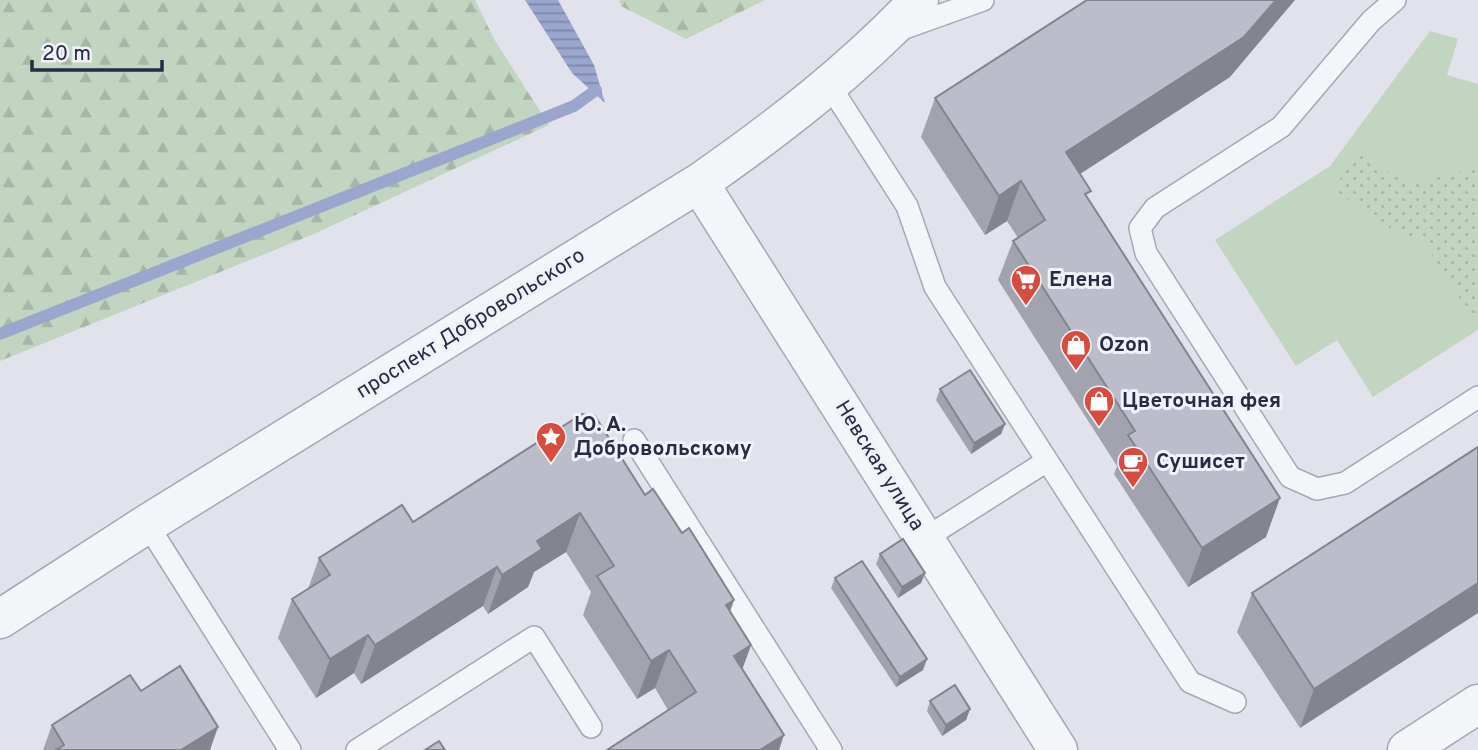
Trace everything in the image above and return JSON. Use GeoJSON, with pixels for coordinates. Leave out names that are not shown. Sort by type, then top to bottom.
{"type":"FeatureCollection","features":[{"type":"Feature","properties":{"kind":"street","name":"проспект Добровольского"},"geometry":{"type":"LineString","coordinates":[[0,619],[147,524],[699,183],[777,129],[830,86],[887,34],[919,0]]}},
{"type":"Feature","properties":{"kind":"street","name":"Невская улица"},"geometry":{"type":"LineString","coordinates":[[699,183],[1058,750]]}},
{"type":"Feature","properties":{"kind":"street"},"geometry":{"type":"LineString","coordinates":[[1407,750],[1478,704]]}},
{"type":"Feature","properties":{"kind":"lane"},"geometry":{"type":"LineString","coordinates":[[887,34],[983,0]]}},
{"type":"Feature","properties":{"kind":"lane"},"geometry":{"type":"LineString","coordinates":[[1395,0],[1371,21],[1281,127],[1155,208],[1140,229],[1146,253],[1290,477],[1317,489],[1345,483],[1478,397]]}},
{"type":"Feature","properties":{"kind":"lane"},"geometry":{"type":"LineString","coordinates":[[830,86],[907,206],[935,287],[1190,682],[1235,702]]}},
{"type":"Feature","properties":{"kind":"lane"},"geometry":{"type":"LineString","coordinates":[[634,440],[831,750]]}},
{"type":"Feature","properties":{"kind":"lane"},"geometry":{"type":"LineString","coordinates":[[925,539],[1047,461]]}},
{"type":"Feature","properties":{"kind":"lane"},"geometry":{"type":"LineString","coordinates":[[147,524],[290,750]]}},
{"type":"Feature","properties":{"kind":"lane"},"geometry":{"type":"LineString","coordinates":[[357,750],[534,638],[591,727]]}},
{"type":"Feature","properties":{"kind":"green space"},"geometry":{"type":"Polygon","coordinates":[[[0,0],[475,0],[494,39],[549,125],[314,234],[0,361],[0,0]]]}},
{"type":"Feature","properties":{"kind":"green space"},"geometry":{"type":"Polygon","coordinates":[[[619,0],[765,0],[686,39],[621,6],[619,0]]]}},
{"type":"Feature","properties":{"kind":"green space"},"geometry":{"type":"Polygon","coordinates":[[[1430,31],[1458,39],[1447,75],[1478,84],[1478,330],[1373,397],[1337,340],[1296,366],[1215,240],[1330,166],[1430,31]]]}},
{"type":"Feature","properties":{"kind":"green space"},"geometry":{"type":"Polygon","coordinates":[[[1359,152],[1407,184],[1478,168],[1478,316],[1473,319],[1420,236],[1410,242],[1333,189],[1359,152]]]}},
{"type":"Feature","properties":{"kind":"water"},"geometry":{"type":"Polygon","coordinates":[[[525,0],[558,0],[594,65],[605,103],[572,73],[525,0]]]}},
{"type":"Feature","properties":{"kind":"building"},"geometry":{"type":"Polygon","coordinates":[[[1087,0],[1276,0],[1244,37],[1066,152],[1091,191],[1085,194],[1280,498],[1202,548],[1128,435],[1135,431],[1013,241],[1045,220],[1021,181],[999,196],[935,98],[1087,0]]]}},
{"type":"Feature","properties":{"kind":"building"},"geometry":{"type":"Polygon","coordinates":[[[970,370],[1005,424],[974,443],[940,389],[970,370]]]}},
{"type":"Feature","properties":{"kind":"building"},"geometry":{"type":"Polygon","coordinates":[[[582,414],[595,416],[645,495],[653,489],[682,533],[689,528],[734,600],[726,605],[751,645],[734,656],[784,735],[760,750],[607,750],[696,692],[669,650],[651,661],[597,576],[614,566],[580,513],[537,541],[542,549],[502,575],[497,567],[375,645],[368,635],[330,659],[292,599],[330,575],[319,558],[402,505],[413,522],[582,414]]]}},
{"type":"Feature","properties":{"kind":"building"},"geometry":{"type":"Polygon","coordinates":[[[1478,447],[1478,583],[1314,689],[1252,593],[1478,447]]]}},
{"type":"Feature","properties":{"kind":"building"},"geometry":{"type":"Polygon","coordinates":[[[903,539],[925,573],[902,587],[880,554],[903,539]]]}},
{"type":"Feature","properties":{"kind":"building"},"geometry":{"type":"Polygon","coordinates":[[[862,561],[927,659],[900,677],[835,578],[862,561]]]}},
{"type":"Feature","properties":{"kind":"building"},"geometry":{"type":"Polygon","coordinates":[[[180,666],[218,727],[181,750],[56,750],[64,745],[52,725],[130,675],[141,691],[180,666]]]}},
{"type":"Feature","properties":{"kind":"building"},"geometry":{"type":"Polygon","coordinates":[[[955,685],[970,709],[946,725],[930,701],[955,685]]]}},
{"type":"Feature","properties":{"kind":"building"},"geometry":{"type":"Polygon","coordinates":[[[439,741],[445,750],[425,750],[439,741]]]}},
{"type":"Feature","properties":{"kind":"waterway"},"geometry":{"type":"LineString","coordinates":[[0,334],[574,106],[596,90]]}},
{"type":"Feature","properties":{"kind":"place","name":"Елена"},"geometry":{"type":"Point","coordinates":[1026,307]}},
{"type":"Feature","properties":{"kind":"place","name":"Ozon"},"geometry":{"type":"Point","coordinates":[1076,372]}},
{"type":"Feature","properties":{"kind":"place","name":"Цветочная фея"},"geometry":{"type":"Point","coordinates":[1099,428]}},
{"type":"Feature","properties":{"kind":"place","name":"Ю. А. Добровольскому"},"geometry":{"type":"Point","coordinates":[551,464]}},
{"type":"Feature","properties":{"kind":"place","name":"Сушисет"},"geometry":{"type":"Point","coordinates":[1133,489]}}]}
